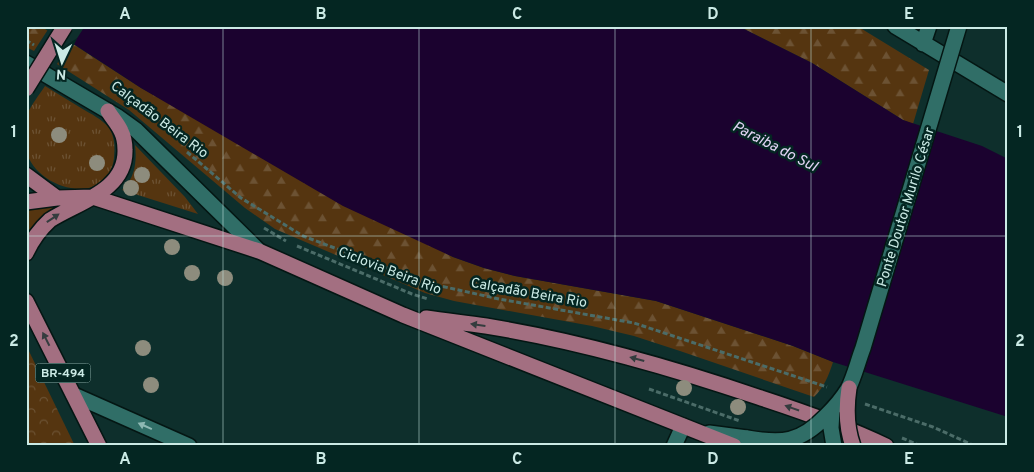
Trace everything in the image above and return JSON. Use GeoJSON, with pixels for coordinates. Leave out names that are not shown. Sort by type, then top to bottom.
{"type":"FeatureCollection","features":[{"type":"Feature","properties":{"kind":"main road"},"geometry":{"type":"LineString","coordinates":[[26,89],[65,26]]}},
{"type":"Feature","properties":{"kind":"main road"},"geometry":{"type":"LineString","coordinates":[[26,253],[35,235],[50,220],[106,189],[121,170],[125,150],[122,133],[108,112]]}},
{"type":"Feature","properties":{"kind":"main road"},"geometry":{"type":"LineString","coordinates":[[26,176],[57,198]]}},
{"type":"Feature","properties":{"kind":"main road"},"geometry":{"type":"LineString","coordinates":[[26,202],[57,198],[93,197],[258,251],[403,315],[702,432]]}},
{"type":"Feature","properties":{"kind":"main road","name":"BR-494"},"geometry":{"type":"LineString","coordinates":[[26,301],[99,446]]}},
{"type":"Feature","properties":{"kind":"main road"},"geometry":{"type":"LineString","coordinates":[[403,315],[486,326],[648,362],[713,381],[811,415],[886,446]]}},
{"type":"Feature","properties":{"kind":"main road"},"geometry":{"type":"LineString","coordinates":[[853,394],[847,420],[854,446]]}},
{"type":"Feature","properties":{"kind":"street"},"geometry":{"type":"LineString","coordinates":[[895,26],[1008,94]]}},
{"type":"Feature","properties":{"kind":"street"},"geometry":{"type":"LineString","coordinates":[[923,44],[929,26]]}},
{"type":"Feature","properties":{"kind":"street","name":"Ponte Doutor Murilo César"},"geometry":{"type":"LineString","coordinates":[[702,432],[741,442],[796,438],[812,429],[853,394],[866,339],[959,26]]}},
{"type":"Feature","properties":{"kind":"street"},"geometry":{"type":"LineString","coordinates":[[26,62],[136,130],[258,251]]}},
{"type":"Feature","properties":{"kind":"street"},"geometry":{"type":"LineString","coordinates":[[74,395],[190,446]]}},
{"type":"Feature","properties":{"kind":"street"},"geometry":{"type":"LineString","coordinates":[[832,410],[831,428],[834,446]]}},
{"type":"Feature","properties":{"kind":"street"},"geometry":{"type":"LineString","coordinates":[[674,446],[683,426]]}},
{"type":"Feature","properties":{"kind":"path","name":"Calçadão Beira Rio"},"geometry":{"type":"LineString","coordinates":[[186,151],[241,198],[302,236],[427,283],[499,299],[634,323],[831,387],[828,392]]}},
{"type":"Feature","properties":{"kind":"path","name":"Ciclovia Beira Rio"},"geometry":{"type":"LineString","coordinates":[[260,226],[297,246],[412,294],[431,300]]}},
{"type":"Feature","properties":{"kind":"path"},"geometry":{"type":"LineString","coordinates":[[649,389],[741,421]]}},
{"type":"Feature","properties":{"kind":"path"},"geometry":{"type":"LineString","coordinates":[[853,394],[975,446]]}},
{"type":"Feature","properties":{"kind":"green space"},"geometry":{"type":"Polygon","coordinates":[[[26,26],[46,26],[49,28],[34,51],[26,47],[26,26]]]}},
{"type":"Feature","properties":{"kind":"green space"},"geometry":{"type":"Polygon","coordinates":[[[738,26],[857,26],[929,70],[913,124],[903,120],[812,63],[738,26]]]}},
{"type":"Feature","properties":{"kind":"green space"},"geometry":{"type":"Polygon","coordinates":[[[70,42],[141,88],[453,257],[515,276],[656,301],[793,346],[833,362],[828,376],[814,397],[634,336],[592,326],[454,301],[425,293],[275,229],[245,208],[129,110],[57,64],[70,42]]]}},
{"type":"Feature","properties":{"kind":"green space"},"geometry":{"type":"Polygon","coordinates":[[[45,86],[100,119],[111,131],[114,143],[114,158],[109,174],[99,184],[86,188],[71,188],[56,184],[32,164],[26,150],[26,117],[45,86]]]}},
{"type":"Feature","properties":{"kind":"green space"},"geometry":{"type":"Polygon","coordinates":[[[135,145],[185,197],[198,214],[122,190],[130,180],[134,169],[136,158],[135,145]]]}},
{"type":"Feature","properties":{"kind":"green space"},"geometry":{"type":"Polygon","coordinates":[[[65,203],[44,217],[26,236],[26,209],[65,203]]]}},
{"type":"Feature","properties":{"kind":"green space"},"geometry":{"type":"Polygon","coordinates":[[[26,345],[75,446],[26,446],[26,345]]]}},
{"type":"Feature","properties":{"kind":"water","name":"Paraiba do Sul"},"geometry":{"type":"Polygon","coordinates":[[[46,26],[738,26],[812,63],[903,120],[982,146],[1008,159],[1008,417],[833,362],[793,346],[656,301],[515,276],[453,257],[343,206],[141,88],[46,26]]]}},
{"type":"Feature","properties":{"kind":"pier"},"geometry":{"type":"Polygon","coordinates":[[[47,26],[85,26],[72,46],[45,29],[47,26]]]}}]}
